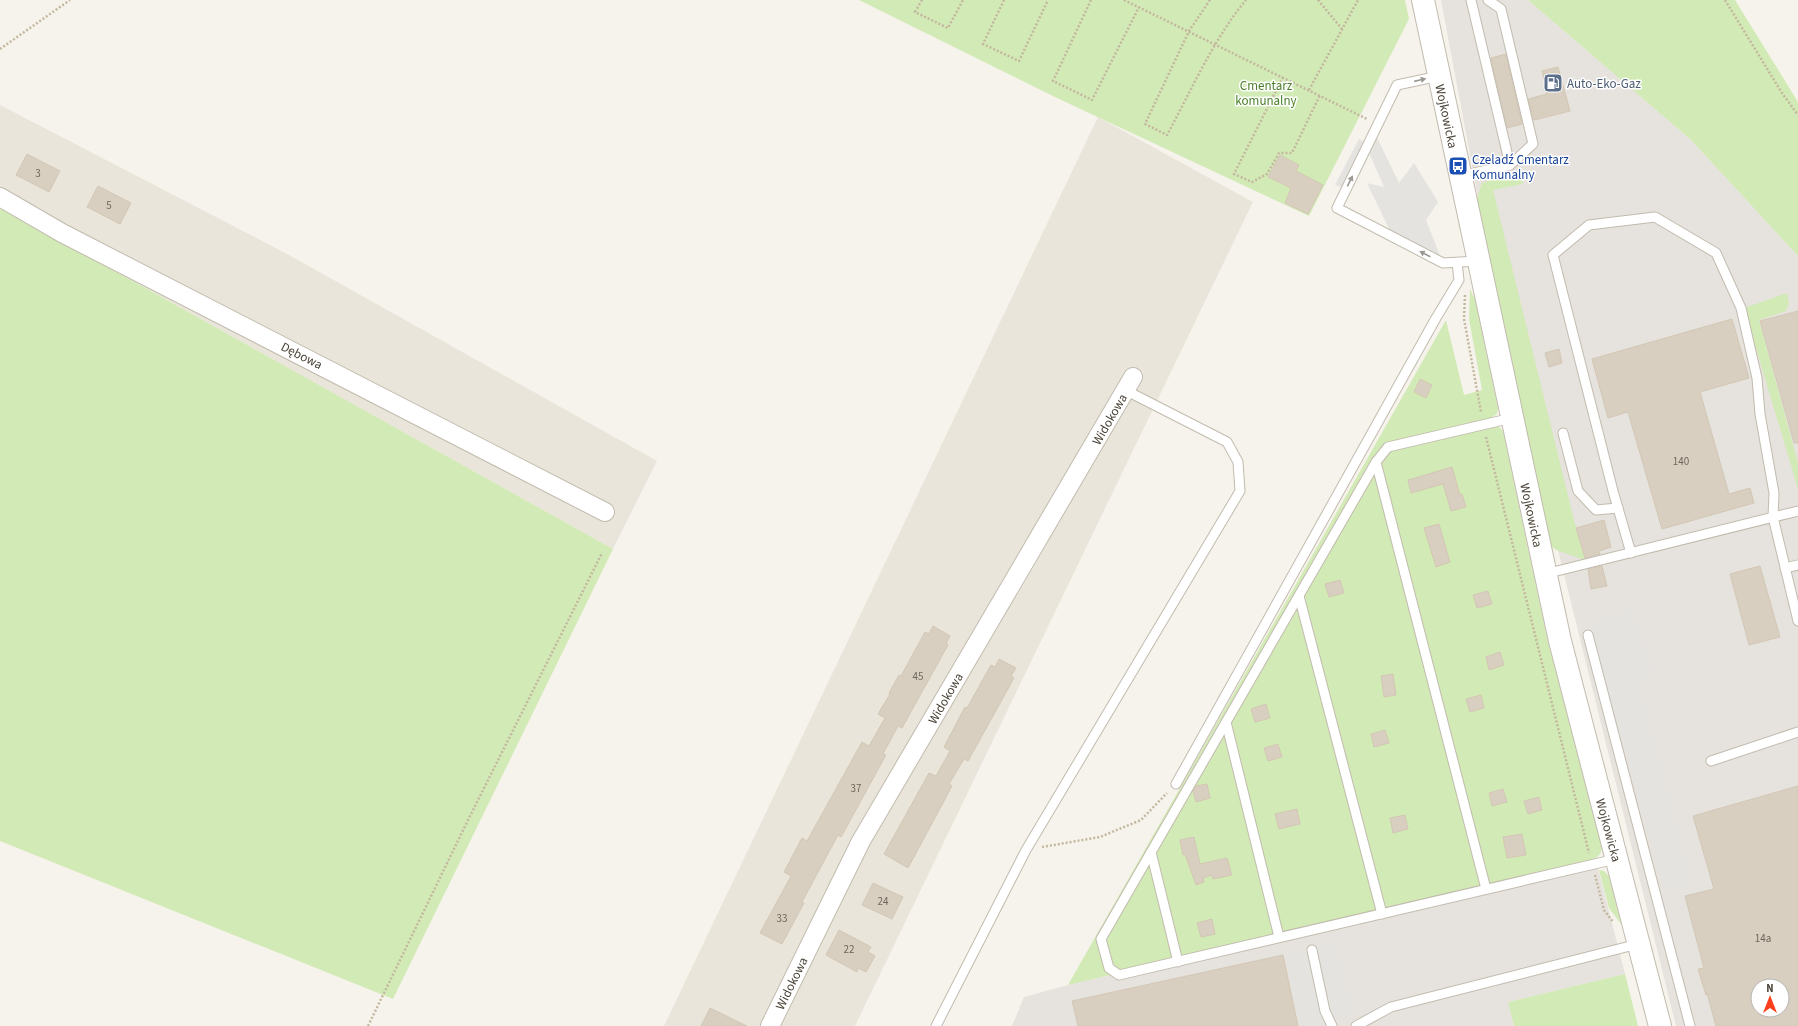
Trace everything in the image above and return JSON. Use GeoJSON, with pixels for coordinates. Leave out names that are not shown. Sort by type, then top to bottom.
{"type":"FeatureCollection","features":[{"type":"Feature","properties":{"kind":"street","name":"Wojkowicka"},"geometry":{"type":"LineString","coordinates":[[1423,0],[1460,176],[1466,262],[1512,418],[1560,641],[1660,1026]]}},
{"type":"Feature","properties":{"kind":"street","name":"Dębowa"},"geometry":{"type":"LineString","coordinates":[[0,197],[62,233],[605,512]]}},
{"type":"Feature","properties":{"kind":"street","name":"Widokowa"},"geometry":{"type":"LineString","coordinates":[[770,1026],[861,841],[1129,384]]}},
{"type":"Feature","properties":{"kind":"lane"},"geometry":{"type":"LineString","coordinates":[[1471,0],[1510,165]]}},
{"type":"Feature","properties":{"kind":"lane"},"geometry":{"type":"LineString","coordinates":[[1460,176],[1510,165],[1533,144],[1500,9],[1488,0]]}},
{"type":"Feature","properties":{"kind":"lane"},"geometry":{"type":"LineString","coordinates":[[1176,784],[1459,280],[1466,262],[1444,263],[1336,208],[1397,85],[1439,76]]}},
{"type":"Feature","properties":{"kind":"lane"},"geometry":{"type":"LineString","coordinates":[[1631,553],[1553,255],[1589,224],[1655,217],[1716,253],[1741,308],[1757,378],[1760,414],[1774,493],[1773,517],[1798,621]]}},
{"type":"Feature","properties":{"kind":"lane"},"geometry":{"type":"LineString","coordinates":[[936,1026],[1026,850],[1240,491],[1238,462],[1227,442],[1129,384]]}},
{"type":"Feature","properties":{"kind":"lane"},"geometry":{"type":"LineString","coordinates":[[1512,418],[1388,447],[1376,462],[1101,939],[1105,958],[1109,968],[1119,975],[1616,859]]}},
{"type":"Feature","properties":{"kind":"lane"},"geometry":{"type":"LineString","coordinates":[[1563,433],[1578,491],[1596,510],[1618,508]]}},
{"type":"Feature","properties":{"kind":"lane"},"geometry":{"type":"LineString","coordinates":[[1376,462],[1486,889]]}},
{"type":"Feature","properties":{"kind":"lane"},"geometry":{"type":"LineString","coordinates":[[1545,574],[1798,511]]}},
{"type":"Feature","properties":{"kind":"lane"},"geometry":{"type":"LineString","coordinates":[[1785,568],[1798,565]]}},
{"type":"Feature","properties":{"kind":"lane"},"geometry":{"type":"LineString","coordinates":[[1299,596],[1382,914]]}},
{"type":"Feature","properties":{"kind":"lane"},"geometry":{"type":"LineString","coordinates":[[1588,635],[1690,1026]]}},
{"type":"Feature","properties":{"kind":"lane"},"geometry":{"type":"LineString","coordinates":[[1226,722],[1279,937]]}},
{"type":"Feature","properties":{"kind":"lane"},"geometry":{"type":"LineString","coordinates":[[1711,761],[1798,732]]}},
{"type":"Feature","properties":{"kind":"lane"},"geometry":{"type":"LineString","coordinates":[[1151,852],[1178,962]]}},
{"type":"Feature","properties":{"kind":"lane"},"geometry":{"type":"LineString","coordinates":[[1356,1026],[1391,1007],[1638,944]]}},
{"type":"Feature","properties":{"kind":"lane"},"geometry":{"type":"LineString","coordinates":[[1312,950],[1325,1010],[1332,1026]]}},
{"type":"Feature","properties":{"kind":"path"},"geometry":{"type":"LineString","coordinates":[[0,49],[70,0]]}},
{"type":"Feature","properties":{"kind":"path"},"geometry":{"type":"LineString","coordinates":[[922,0],[915,12],[948,28],[963,0]]}},
{"type":"Feature","properties":{"kind":"path"},"geometry":{"type":"LineString","coordinates":[[1004,0],[983,44],[1020,61],[1048,0]]}},
{"type":"Feature","properties":{"kind":"path"},"geometry":{"type":"LineString","coordinates":[[1091,0],[1053,81],[1092,100],[1138,7]]}},
{"type":"Feature","properties":{"kind":"path"},"geometry":{"type":"LineString","coordinates":[[1124,0],[1217,44],[1378,124]]}},
{"type":"Feature","properties":{"kind":"path"},"geometry":{"type":"LineString","coordinates":[[1210,0],[1189,31],[1145,124],[1167,135],[1234,14],[1246,0]]}},
{"type":"Feature","properties":{"kind":"path"},"geometry":{"type":"LineString","coordinates":[[1318,0],[1342,29]]}},
{"type":"Feature","properties":{"kind":"path"},"geometry":{"type":"LineString","coordinates":[[1310,90],[1358,0]]}},
{"type":"Feature","properties":{"kind":"path"},"geometry":{"type":"LineString","coordinates":[[1724,0],[1782,93],[1798,115]]}},
{"type":"Feature","properties":{"kind":"path"},"geometry":{"type":"LineString","coordinates":[[1284,77],[1234,174],[1252,182],[1267,174],[1280,153],[1292,153],[1320,95]]}},
{"type":"Feature","properties":{"kind":"path"},"geometry":{"type":"LineString","coordinates":[[368,1026],[497,762],[602,553]]}},
{"type":"Feature","properties":{"kind":"path"},"geometry":{"type":"LineString","coordinates":[[1026,850],[1100,837],[1142,820],[1176,784]]}},
{"type":"Feature","properties":{"kind":"shaded area"},"geometry":{"type":"Polygon","coordinates":[[[1441,0],[1528,0],[1691,140],[1798,256],[1798,1026],[1676,1026],[1555,538],[1480,208],[1441,0]]]}},
{"type":"Feature","properties":{"kind":"shaded area"},"geometry":{"type":"Polygon","coordinates":[[[0,105],[289,255],[657,461],[613,549],[0,207],[0,105]]]}},
{"type":"Feature","properties":{"kind":"shaded area"},"geometry":{"type":"Polygon","coordinates":[[[1098,117],[1253,202],[855,1026],[664,1026],[1098,117]]]}},
{"type":"Feature","properties":{"kind":"shaded area"},"geometry":{"type":"Polygon","coordinates":[[[1374,131],[1399,183],[1414,163],[1438,202],[1426,220],[1443,263],[1393,237],[1367,183],[1384,187],[1367,148],[1374,131]]]}},
{"type":"Feature","properties":{"kind":"shaded area"},"geometry":{"type":"Polygon","coordinates":[[[1359,139],[1366,143],[1344,188],[1335,185],[1359,139]]]}},
{"type":"Feature","properties":{"kind":"shaded area"},"geometry":{"type":"Polygon","coordinates":[[[1632,609],[1654,672],[1639,682],[1691,883],[1664,891],[1589,623],[1632,609]]]}},
{"type":"Feature","properties":{"kind":"shaded area"},"geometry":{"type":"Polygon","coordinates":[[[1596,860],[1625,974],[1508,1002],[1514,1026],[1012,1026],[1024,997],[1068,985],[1596,860]]]}},
{"type":"Feature","properties":{"kind":"shaded area"},"geometry":{"type":"Polygon","coordinates":[[[1337,943],[1348,991],[1355,1012],[1328,1026],[1300,1026],[1284,955],[1337,943]]]}},
{"type":"Feature","properties":{"kind":"green space","name":"Cmentarz komunalny"},"geometry":{"type":"Polygon","coordinates":[[[859,0],[1405,0],[1409,19],[1309,216],[1055,97],[859,0]]]}},
{"type":"Feature","properties":{"kind":"green space"},"geometry":{"type":"Polygon","coordinates":[[[1528,0],[1735,0],[1798,102],[1798,256],[1691,140],[1528,0]]]}},
{"type":"Feature","properties":{"kind":"green space"},"geometry":{"type":"Polygon","coordinates":[[[1503,176],[1522,178],[1523,184],[1493,190],[1585,560],[1556,550],[1550,545],[1477,198],[1482,183],[1503,176]]]}},
{"type":"Feature","properties":{"kind":"green space"},"geometry":{"type":"Polygon","coordinates":[[[0,207],[613,549],[393,999],[0,841],[0,207]]]}},
{"type":"Feature","properties":{"kind":"green space"},"geometry":{"type":"Polygon","coordinates":[[[1470,289],[1475,299],[1498,408],[1497,414],[1492,417],[1494,426],[1499,427],[1503,431],[1547,638],[1602,849],[1600,854],[1596,860],[1068,985],[1446,320],[1464,395],[1482,390],[1469,319],[1470,289]]]}},
{"type":"Feature","properties":{"kind":"green space"},"geometry":{"type":"Polygon","coordinates":[[[1787,293],[1789,303],[1786,311],[1759,320],[1798,463],[1798,489],[1744,308],[1787,293]]]}},
{"type":"Feature","properties":{"kind":"green space"},"geometry":{"type":"Polygon","coordinates":[[[1599,870],[1604,871],[1609,876],[1621,924],[1609,908],[1599,870]]]}},
{"type":"Feature","properties":{"kind":"green space"},"geometry":{"type":"Polygon","coordinates":[[[1625,974],[1638,1026],[1514,1026],[1508,1002],[1625,974]]]}},
{"type":"Feature","properties":{"kind":"building"},"geometry":{"type":"Polygon","coordinates":[[[1506,54],[1522,124],[1507,128],[1491,58],[1506,54]]]}},
{"type":"Feature","properties":{"kind":"building","name":"Auto-Eko-Gaz"},"geometry":{"type":"Polygon","coordinates":[[[1558,67],[1570,111],[1534,120],[1528,99],[1547,94],[1542,71],[1558,67]]]}},
{"type":"Feature","properties":{"kind":"building"},"geometry":{"type":"Polygon","coordinates":[[[27,154],[60,171],[49,192],[16,175],[27,154]]]}},
{"type":"Feature","properties":{"kind":"building"},"geometry":{"type":"Polygon","coordinates":[[[1280,155],[1299,165],[1296,171],[1323,185],[1308,214],[1285,203],[1291,188],[1268,177],[1280,155]]]}},
{"type":"Feature","properties":{"kind":"building"},"geometry":{"type":"Polygon","coordinates":[[[98,186],[131,203],[120,224],[87,207],[98,186]]]}},
{"type":"Feature","properties":{"kind":"building"},"geometry":{"type":"Polygon","coordinates":[[[1798,311],[1798,443],[1794,443],[1760,321],[1798,311]]]}},
{"type":"Feature","properties":{"kind":"building"},"geometry":{"type":"Polygon","coordinates":[[[1732,319],[1749,378],[1700,392],[1729,494],[1750,488],[1754,503],[1662,529],[1628,412],[1608,418],[1592,359],[1732,319]]]}},
{"type":"Feature","properties":{"kind":"building"},"geometry":{"type":"Polygon","coordinates":[[[1559,349],[1562,363],[1549,367],[1545,353],[1559,349]]]}},
{"type":"Feature","properties":{"kind":"building"},"geometry":{"type":"Polygon","coordinates":[[[1420,379],[1432,385],[1426,398],[1414,392],[1420,379]]]}},
{"type":"Feature","properties":{"kind":"building"},"geometry":{"type":"Polygon","coordinates":[[[1452,467],[1460,495],[1462,494],[1466,507],[1451,511],[1443,484],[1411,493],[1408,480],[1452,467]]]}},
{"type":"Feature","properties":{"kind":"building"},"geometry":{"type":"Polygon","coordinates":[[[1604,520],[1611,547],[1599,551],[1600,554],[1585,558],[1576,528],[1604,520]]]}},
{"type":"Feature","properties":{"kind":"building"},"geometry":{"type":"Polygon","coordinates":[[[1439,524],[1450,562],[1436,567],[1424,528],[1439,524]]]}},
{"type":"Feature","properties":{"kind":"building"},"geometry":{"type":"Polygon","coordinates":[[[1602,566],[1607,586],[1591,589],[1588,569],[1602,566]]]}},
{"type":"Feature","properties":{"kind":"building"},"geometry":{"type":"Polygon","coordinates":[[[1760,566],[1780,637],[1749,645],[1730,574],[1760,566]]]}},
{"type":"Feature","properties":{"kind":"building"},"geometry":{"type":"Polygon","coordinates":[[[1340,580],[1344,593],[1329,597],[1325,584],[1340,580]]]}},
{"type":"Feature","properties":{"kind":"building"},"geometry":{"type":"Polygon","coordinates":[[[1488,591],[1492,604],[1477,608],[1473,595],[1488,591]]]}},
{"type":"Feature","properties":{"kind":"building"},"geometry":{"type":"Polygon","coordinates":[[[933,626],[950,636],[946,644],[948,645],[902,728],[898,726],[883,754],[886,755],[841,837],[838,835],[802,902],[804,903],[782,944],[760,933],[791,876],[784,872],[802,838],[807,841],[862,742],[869,746],[885,718],[878,714],[890,694],[889,693],[899,675],[901,676],[925,632],[929,634],[933,626]]]}},
{"type":"Feature","properties":{"kind":"building"},"geometry":{"type":"Polygon","coordinates":[[[1500,652],[1504,665],[1489,670],[1486,657],[1500,652]]]}},
{"type":"Feature","properties":{"kind":"building"},"geometry":{"type":"Polygon","coordinates":[[[999,659],[1016,668],[1011,676],[1014,678],[968,761],[964,759],[949,784],[952,786],[908,868],[884,854],[929,773],[936,776],[950,751],[944,747],[965,707],[967,708],[991,665],[995,667],[999,659]]]}},
{"type":"Feature","properties":{"kind":"building"},"geometry":{"type":"Polygon","coordinates":[[[1393,674],[1396,695],[1384,697],[1381,676],[1393,674]]]}},
{"type":"Feature","properties":{"kind":"building"},"geometry":{"type":"Polygon","coordinates":[[[1481,695],[1484,708],[1470,712],[1466,699],[1481,695]]]}},
{"type":"Feature","properties":{"kind":"building"},"geometry":{"type":"Polygon","coordinates":[[[1266,704],[1270,718],[1255,722],[1251,709],[1266,704]]]}},
{"type":"Feature","properties":{"kind":"building"},"geometry":{"type":"Polygon","coordinates":[[[1385,730],[1389,743],[1374,747],[1371,734],[1385,730]]]}},
{"type":"Feature","properties":{"kind":"building"},"geometry":{"type":"Polygon","coordinates":[[[1278,744],[1282,757],[1268,761],[1264,748],[1278,744]]]}},
{"type":"Feature","properties":{"kind":"building"},"geometry":{"type":"Polygon","coordinates":[[[1207,784],[1210,798],[1196,802],[1193,791],[1196,786],[1207,784]]]}},
{"type":"Feature","properties":{"kind":"building"},"geometry":{"type":"Polygon","coordinates":[[[1798,786],[1798,1026],[1716,1026],[1707,993],[1706,995],[1698,969],[1704,968],[1685,896],[1714,889],[1693,816],[1798,786]]]}},
{"type":"Feature","properties":{"kind":"building"},"geometry":{"type":"Polygon","coordinates":[[[1503,789],[1507,802],[1492,806],[1489,793],[1503,789]]]}},
{"type":"Feature","properties":{"kind":"building"},"geometry":{"type":"Polygon","coordinates":[[[1539,797],[1542,810],[1528,814],[1524,801],[1539,797]]]}},
{"type":"Feature","properties":{"kind":"building"},"geometry":{"type":"Polygon","coordinates":[[[1297,809],[1300,824],[1279,829],[1275,814],[1297,809]]]}},
{"type":"Feature","properties":{"kind":"building"},"geometry":{"type":"Polygon","coordinates":[[[1405,815],[1408,829],[1393,833],[1390,818],[1405,815]]]}},
{"type":"Feature","properties":{"kind":"building"},"geometry":{"type":"Polygon","coordinates":[[[1522,834],[1526,855],[1507,858],[1503,837],[1522,834]]]}},
{"type":"Feature","properties":{"kind":"building"},"geometry":{"type":"Polygon","coordinates":[[[1194,837],[1200,864],[1227,858],[1232,875],[1213,879],[1212,875],[1203,878],[1204,882],[1196,885],[1185,854],[1183,855],[1180,840],[1194,837]]]}},
{"type":"Feature","properties":{"kind":"building"},"geometry":{"type":"Polygon","coordinates":[[[873,883],[903,897],[892,919],[862,905],[873,883]]]}},
{"type":"Feature","properties":{"kind":"building"},"geometry":{"type":"Polygon","coordinates":[[[1212,919],[1215,934],[1201,937],[1197,923],[1212,919]]]}},
{"type":"Feature","properties":{"kind":"building"},"geometry":{"type":"Polygon","coordinates":[[[839,930],[871,947],[868,952],[875,956],[866,972],[858,968],[857,972],[826,955],[839,930]]]}},
{"type":"Feature","properties":{"kind":"building"},"geometry":{"type":"Polygon","coordinates":[[[1283,955],[1298,1026],[1078,1026],[1072,1001],[1283,955]]]}},
{"type":"Feature","properties":{"kind":"building"},"geometry":{"type":"Polygon","coordinates":[[[710,1008],[747,1026],[701,1026],[710,1008]]]}},
{"type":"Feature","properties":{"kind":"place","name":"Auto-Eko-Gaz"},"geometry":{"type":"Point","coordinates":[1553,83]}},
{"type":"Feature","properties":{"kind":"place","name":"Czeladź Cmentarz Komunalny"},"geometry":{"type":"Point","coordinates":[1458,166]}}]}
